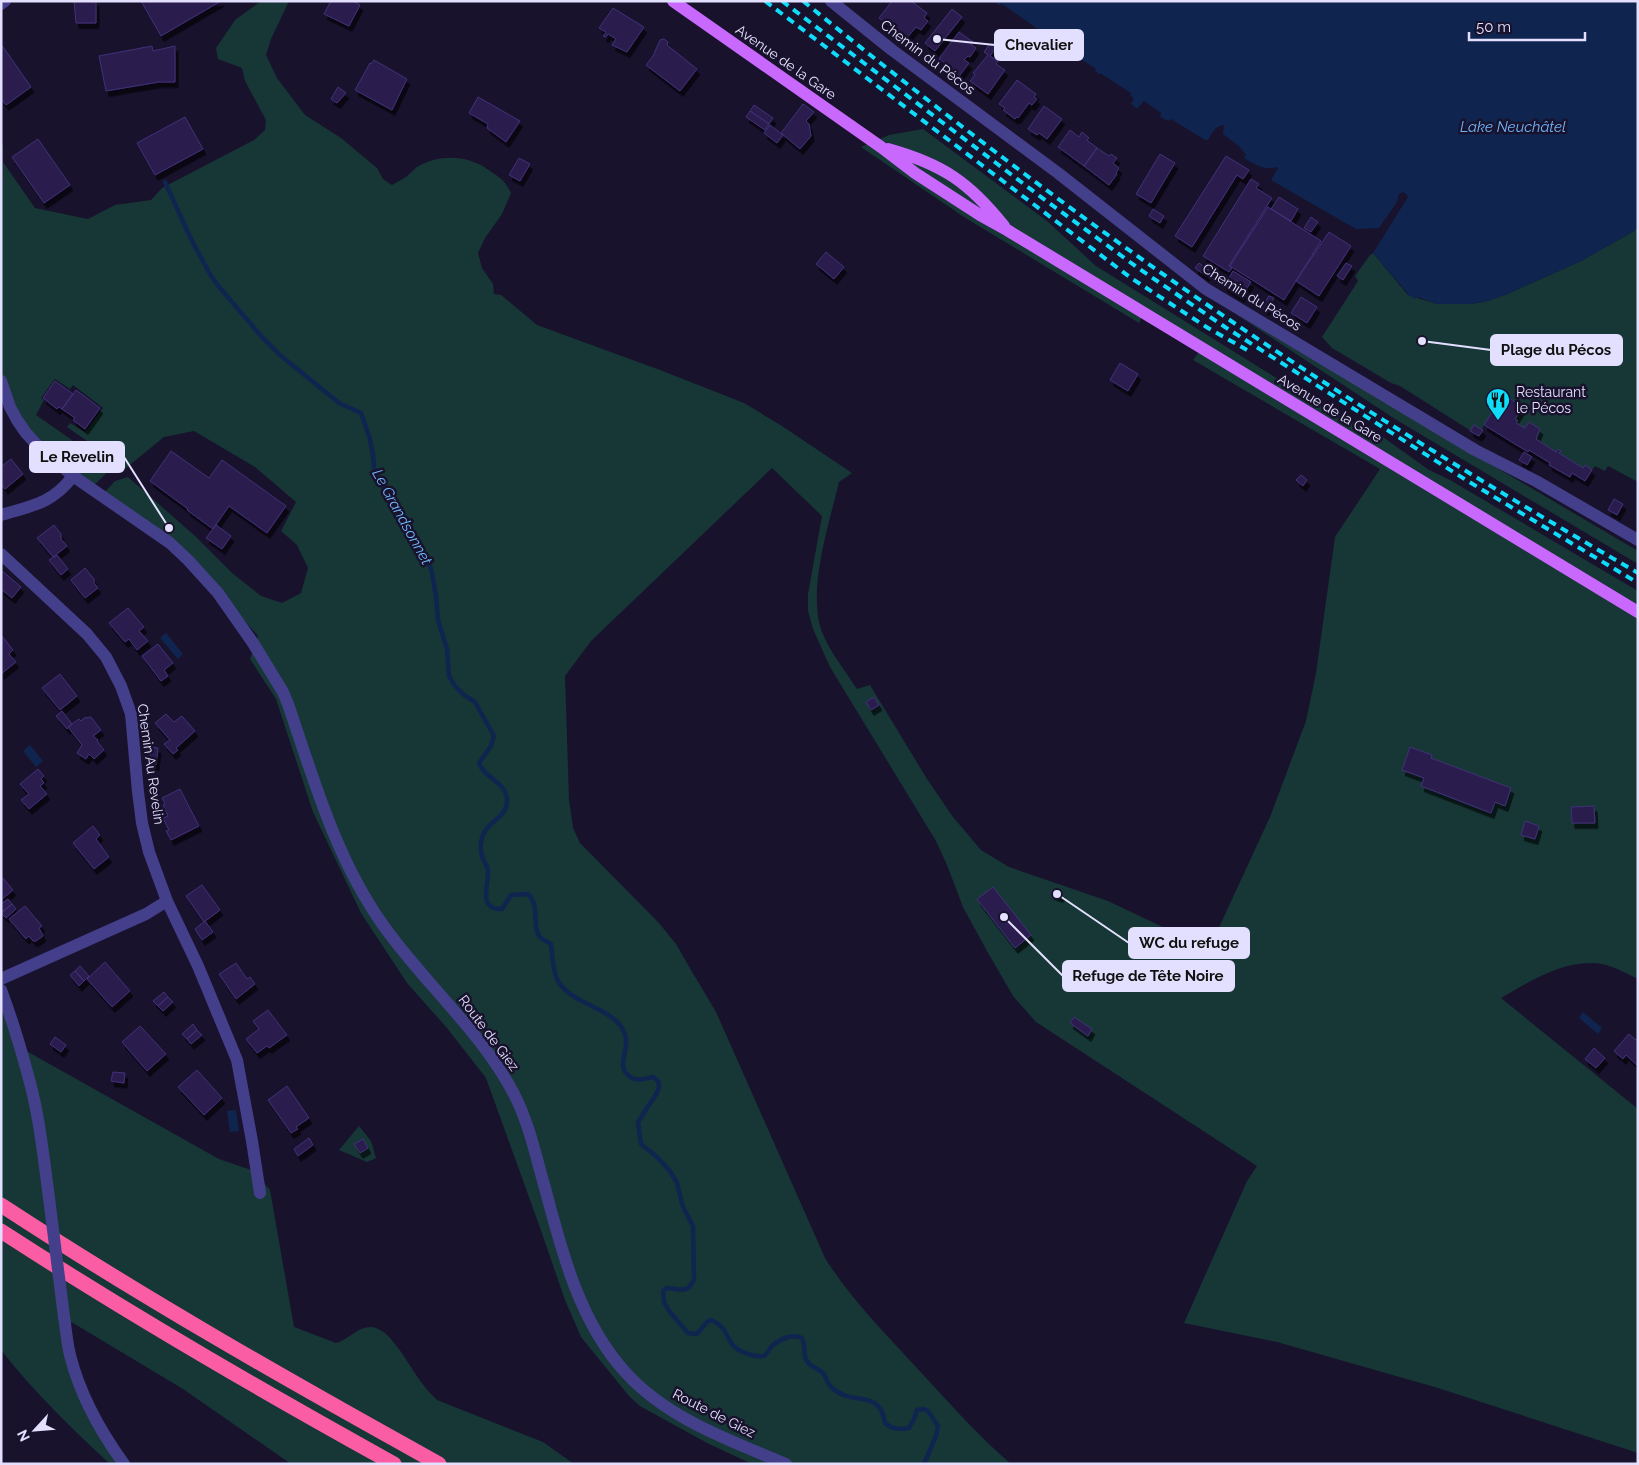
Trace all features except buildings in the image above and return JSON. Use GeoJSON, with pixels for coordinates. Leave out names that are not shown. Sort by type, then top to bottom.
{"type":"FeatureCollection","features":[{"type":"Feature","properties":{"kind":"highway"},"geometry":{"type":"LineString","coordinates":[[1,1205],[175,1314],[293,1383],[440,1464]]}},
{"type":"Feature","properties":{"kind":"highway"},"geometry":{"type":"LineString","coordinates":[[1,1231],[136,1316],[278,1400],[394,1464]]}},
{"type":"Feature","properties":{"kind":"main road","name":"Avenue de la Gare"},"geometry":{"type":"LineString","coordinates":[[673,1],[915,173],[980,215],[1638,612]]}},
{"type":"Feature","properties":{"kind":"main road","name":"Avenue de la Gare"},"geometry":{"type":"LineString","coordinates":[[881,147],[924,160],[965,184],[987,205],[1007,230]]}},
{"type":"Feature","properties":{"kind":"street"},"geometry":{"type":"LineString","coordinates":[[1,4],[5,1]]}},
{"type":"Feature","properties":{"kind":"street","name":"Chemin du Pécos"},"geometry":{"type":"LineString","coordinates":[[831,1],[892,50],[1058,172],[1206,289],[1475,450],[1536,481],[1638,540]]}},
{"type":"Feature","properties":{"kind":"street","name":"Route de Giez"},"geometry":{"type":"LineString","coordinates":[[1,381],[10,407],[26,433],[72,476],[170,543],[218,593],[253,643],[283,692],[323,809],[360,888],[386,929],[494,1060],[522,1110],[566,1263],[593,1325],[606,1348],[626,1374],[650,1396],[678,1414],[734,1442],[786,1464]]}},
{"type":"Feature","properties":{"kind":"street"},"geometry":{"type":"LineString","coordinates":[[1,515],[30,507],[54,496],[64,488],[72,476]]}},
{"type":"Feature","properties":{"kind":"street","name":"Chemin Au Revelin"},"geometry":{"type":"LineString","coordinates":[[1,554],[88,634],[106,657],[121,686],[131,714],[142,823],[149,852],[167,901],[205,982],[238,1060],[260,1193]]}},
{"type":"Feature","properties":{"kind":"street"},"geometry":{"type":"LineString","coordinates":[[1,979],[146,914],[167,901]]}},
{"type":"Feature","properties":{"kind":"street"},"geometry":{"type":"LineString","coordinates":[[1,990],[14,1024],[30,1080],[39,1126],[70,1356],[83,1396],[124,1464]]}},
{"type":"Feature","properties":{"kind":"green space"},"geometry":{"type":"Polygon","coordinates":[[[261,1],[289,1],[271,39],[266,55],[277,78],[305,115],[341,138],[377,168],[383,179],[392,185],[406,177],[417,167],[426,163],[444,158],[453,158],[479,164],[504,182],[511,193],[502,214],[485,238],[478,253],[482,268],[493,284],[494,294],[501,295],[537,325],[744,403],[852,473],[839,482],[822,554],[817,592],[817,609],[823,634],[831,650],[857,689],[870,685],[927,779],[953,817],[981,850],[1009,867],[1108,901],[1209,949],[1270,817],[1306,721],[1316,673],[1335,537],[1380,469],[1193,360],[1202,348],[1144,313],[1139,323],[964,217],[861,147],[889,135],[923,129],[1047,221],[1096,266],[1286,384],[1343,417],[1383,437],[1429,470],[1450,480],[1638,591],[1638,979],[1616,968],[1602,964],[1576,964],[1549,972],[1501,998],[1638,1109],[1638,1453],[1438,1388],[1277,1342],[1184,1323],[1247,1181],[1257,1166],[1036,1022],[1013,996],[963,907],[936,841],[830,667],[813,629],[808,611],[808,594],[822,516],[772,468],[591,641],[565,676],[569,799],[573,828],[580,843],[659,923],[676,944],[716,1012],[825,1258],[835,1273],[856,1301],[973,1429],[1011,1464],[752,1464],[707,1443],[640,1406],[629,1396],[581,1337],[565,1300],[486,1078],[447,1028],[407,983],[361,913],[313,812],[276,699],[250,659],[258,636],[188,557],[102,495],[115,481],[128,477],[195,536],[232,573],[261,596],[282,603],[301,593],[308,568],[297,545],[281,531],[296,502],[255,467],[194,431],[164,437],[126,468],[67,427],[70,423],[85,432],[103,408],[73,385],[70,389],[55,379],[41,398],[44,400],[36,415],[112,468],[91,488],[36,444],[1,381],[1,143],[3,146],[3,162],[35,208],[88,219],[115,205],[151,200],[162,188],[254,140],[265,130],[266,120],[245,81],[242,68],[218,59],[216,48],[235,20],[261,1]]]}},
{"type":"Feature","properties":{"kind":"green space"},"geometry":{"type":"Polygon","coordinates":[[[1638,225],[1638,482],[1608,466],[1605,471],[1595,466],[1592,470],[1585,465],[1583,468],[1559,453],[1561,451],[1559,449],[1556,452],[1536,439],[1540,429],[1529,422],[1525,428],[1516,423],[1515,419],[1523,407],[1484,425],[1479,436],[1400,386],[1391,383],[1332,348],[1322,337],[1358,281],[1355,276],[1373,253],[1408,295],[1437,304],[1468,304],[1484,302],[1505,295],[1581,261],[1634,231],[1638,225]]]}},
{"type":"Feature","properties":{"kind":"green space"},"geometry":{"type":"Polygon","coordinates":[[[1234,313],[1638,551],[1638,564],[1395,419],[1234,313]]]}},
{"type":"Feature","properties":{"kind":"green space"},"geometry":{"type":"Polygon","coordinates":[[[1,990],[21,1048],[219,1159],[254,1171],[270,1190],[294,1327],[336,1343],[366,1328],[373,1327],[379,1329],[388,1336],[424,1386],[437,1400],[543,1442],[574,1464],[291,1464],[183,1389],[73,1323],[65,1322],[70,1355],[124,1464],[110,1464],[53,1409],[1,1350],[1,990]]]}},
{"type":"Feature","properties":{"kind":"green space"},"geometry":{"type":"Polygon","coordinates":[[[359,1126],[371,1141],[376,1158],[367,1162],[339,1150],[359,1126]]]}},
{"type":"Feature","properties":{"kind":"water","name":"Lake Neuchâtel"},"geometry":{"type":"Polygon","coordinates":[[[994,1],[1638,1],[1638,225],[1634,231],[1581,261],[1505,295],[1484,302],[1437,304],[1418,297],[1414,299],[1373,253],[1408,197],[1406,194],[1403,192],[1399,194],[1397,202],[1379,228],[1356,229],[1271,180],[1278,168],[1255,165],[1244,158],[1246,155],[1240,147],[1223,134],[1224,125],[1216,128],[1208,140],[1205,140],[1171,119],[1168,121],[1160,117],[1161,113],[1144,101],[1137,109],[1131,104],[1134,99],[1130,95],[1131,93],[1099,74],[1095,71],[1096,69],[1002,4],[999,5],[994,1]]]}},
{"type":"Feature","properties":{"kind":"water"},"geometry":{"type":"Polygon","coordinates":[[[166,633],[183,654],[178,659],[160,638],[166,633]]]}},
{"type":"Feature","properties":{"kind":"water"},"geometry":{"type":"Polygon","coordinates":[[[30,745],[43,761],[36,767],[23,751],[30,745]]]}},
{"type":"Feature","properties":{"kind":"water"},"geometry":{"type":"Polygon","coordinates":[[[1583,1012],[1602,1028],[1598,1034],[1579,1018],[1583,1012]]]}},
{"type":"Feature","properties":{"kind":"water"},"geometry":{"type":"Polygon","coordinates":[[[236,1110],[239,1131],[230,1132],[227,1111],[236,1110]]]}},
{"type":"Feature","properties":{"kind":"waterway","name":"Le Grandsonnet"},"geometry":{"type":"LineString","coordinates":[[165,182],[191,239],[211,276],[220,288],[280,355],[339,403],[361,413],[370,439],[374,468],[384,490],[394,503],[413,541],[431,568],[438,620],[447,649],[449,676],[455,686],[475,702],[494,736],[491,746],[479,763],[485,772],[499,784],[507,799],[505,810],[487,829],[482,839],[481,853],[488,870],[487,901],[494,908],[502,909],[511,895],[528,894],[534,904],[537,933],[551,944],[554,969],[558,981],[579,1000],[605,1013],[620,1025],[626,1037],[623,1067],[628,1075],[637,1079],[653,1077],[659,1083],[656,1094],[638,1122],[641,1144],[670,1171],[677,1183],[683,1207],[693,1226],[694,1279],[692,1284],[686,1289],[667,1288],[663,1291],[664,1302],[669,1311],[688,1333],[697,1334],[711,1320],[723,1328],[734,1346],[754,1356],[764,1356],[779,1341],[795,1336],[802,1338],[806,1360],[822,1372],[830,1386],[840,1394],[878,1405],[885,1423],[893,1428],[909,1428],[917,1410],[924,1409],[928,1411],[938,1426],[936,1436],[924,1464]]}},
{"type":"Feature","properties":{"kind":"railway"},"geometry":{"type":"LineString","coordinates":[[765,1],[1131,278],[1208,328],[1247,350]]}},
{"type":"Feature","properties":{"kind":"railway"},"geometry":{"type":"LineString","coordinates":[[782,1],[1138,268],[1225,327],[1466,480],[1638,583]]}},
{"type":"Feature","properties":{"kind":"railway"},"geometry":{"type":"LineString","coordinates":[[803,1],[1014,166],[1203,302],[1387,422],[1512,499],[1638,573]]}},
{"type":"Feature","properties":{"kind":"place","name":"Chevalier"},"geometry":{"type":"Point","coordinates":[937,39]}},
{"type":"Feature","properties":{"kind":"place","name":"Plage du Pécos"},"geometry":{"type":"Point","coordinates":[1422,341]}},
{"type":"Feature","properties":{"kind":"place","name":"Restaurant le Pécos"},"geometry":{"type":"Point","coordinates":[1498,421]}},
{"type":"Feature","properties":{"kind":"place","name":"Le Revelin"},"geometry":{"type":"Point","coordinates":[169,528]}},
{"type":"Feature","properties":{"kind":"place","name":"WC du refuge"},"geometry":{"type":"Point","coordinates":[1057,894]}},
{"type":"Feature","properties":{"kind":"place","name":"Refuge de Tête Noire"},"geometry":{"type":"Point","coordinates":[1004,917]}}]}
